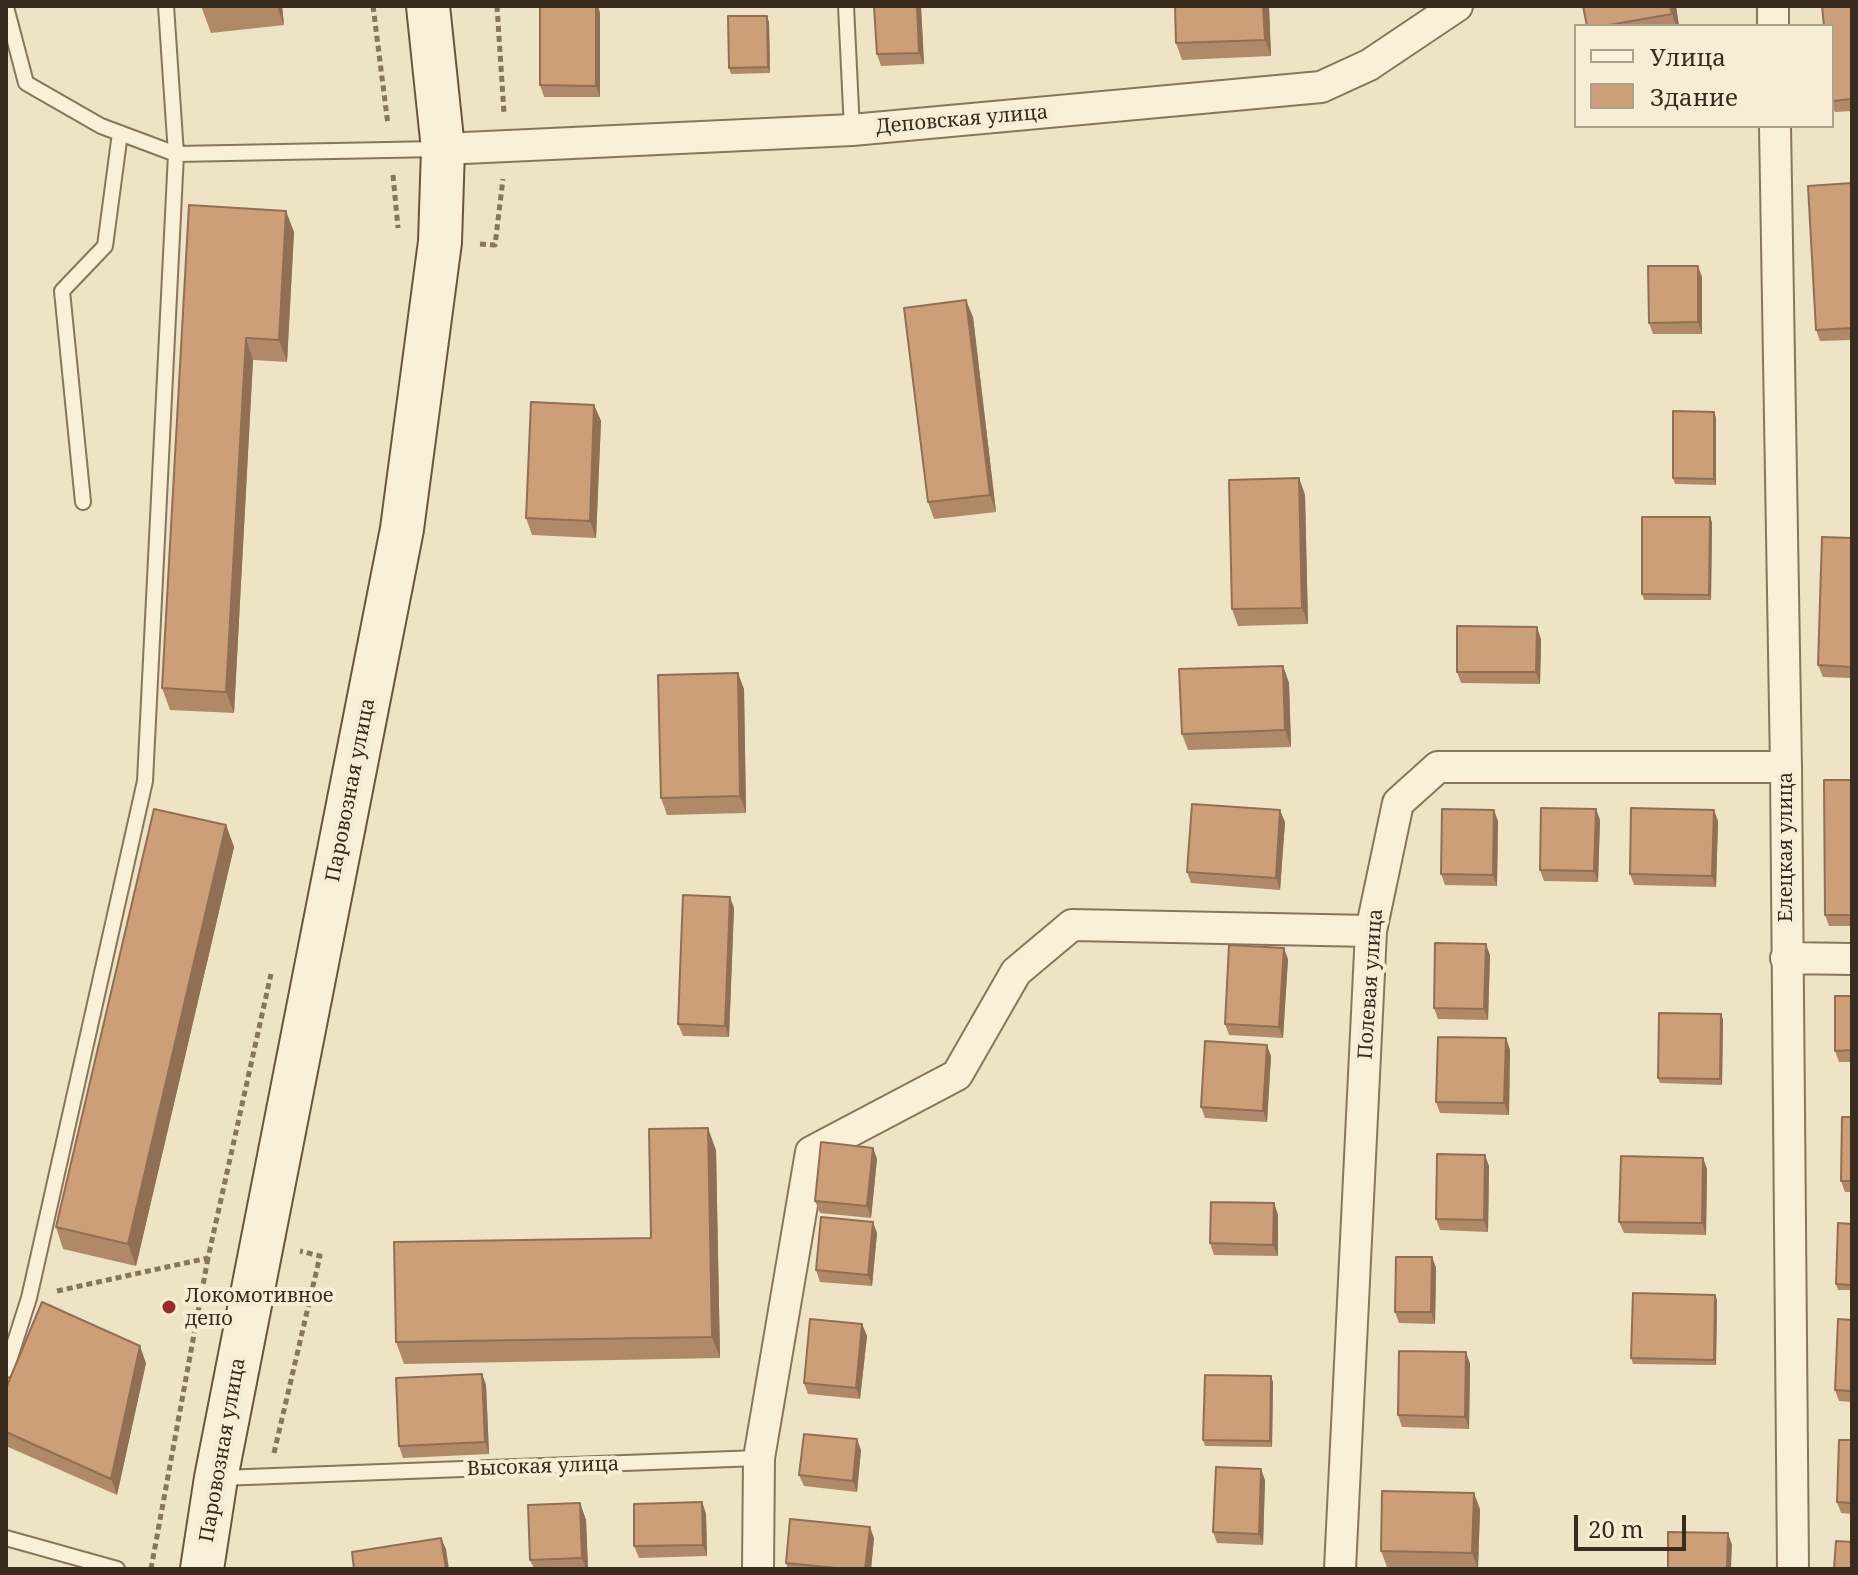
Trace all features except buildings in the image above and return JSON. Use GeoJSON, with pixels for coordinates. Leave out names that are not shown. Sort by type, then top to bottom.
{"type":"FeatureCollection","features":[{"type":"Feature","properties":{"kind":"main road","name":"Паровозная улица"},"geometry":{"type":"LineString","coordinates":[[202,1569],[216,1478],[402,529],[440,242],[443,149],[428,6]]}},
{"type":"Feature","properties":{"kind":"street","name":"Деповская улица"},"geometry":{"type":"LineString","coordinates":[[443,149],[852,130],[1321,87],[1369,65],[1414,20],[1457,6]]}},
{"type":"Feature","properties":{"kind":"street","name":"Елецкая улица"},"geometry":{"type":"LineString","coordinates":[[1775,128],[1786,767],[1793,1569]]}},
{"type":"Feature","properties":{"kind":"street","name":"Полевая улица"},"geometry":{"type":"LineString","coordinates":[[1340,1569],[1371,931],[1398,803],[1438,767],[1786,767]]}},
{"type":"Feature","properties":{"kind":"street"},"geometry":{"type":"LineString","coordinates":[[758,1569],[759,1458],[811,1152],[957,1075],[1016,972],[1072,925],[1371,931]]}},
{"type":"Feature","properties":{"kind":"street"},"geometry":{"type":"LineString","coordinates":[[1786,958],[1852,959]]}},
{"type":"Feature","properties":{"kind":"lane"},"geometry":{"type":"LineString","coordinates":[[6,1370],[29,1298],[145,781],[176,154],[166,6]]}},
{"type":"Feature","properties":{"kind":"lane"},"geometry":{"type":"LineString","coordinates":[[846,6],[852,130]]}},
{"type":"Feature","properties":{"kind":"lane"},"geometry":{"type":"LineString","coordinates":[[6,7],[26,83],[101,126],[176,154],[443,149]]}},
{"type":"Feature","properties":{"kind":"lane"},"geometry":{"type":"LineString","coordinates":[[83,502],[62,291],[105,246],[120,133]]}},
{"type":"Feature","properties":{"kind":"lane","name":"Высокая улица"},"geometry":{"type":"LineString","coordinates":[[216,1478],[759,1458]]}},
{"type":"Feature","properties":{"kind":"lane"},"geometry":{"type":"LineString","coordinates":[[6,1538],[117,1569]]}},
{"type":"Feature","properties":{"kind":"path"},"geometry":{"type":"LineString","coordinates":[[373,6],[399,240]]}},
{"type":"Feature","properties":{"kind":"path"},"geometry":{"type":"LineString","coordinates":[[151,1569],[208,1258],[274,959]]}},
{"type":"Feature","properties":{"kind":"path"},"geometry":{"type":"LineString","coordinates":[[29,1298],[208,1258]]}},
{"type":"Feature","properties":{"kind":"place","name":"Локомотивное депо"},"geometry":{"type":"Point","coordinates":[169,1307]}}]}
